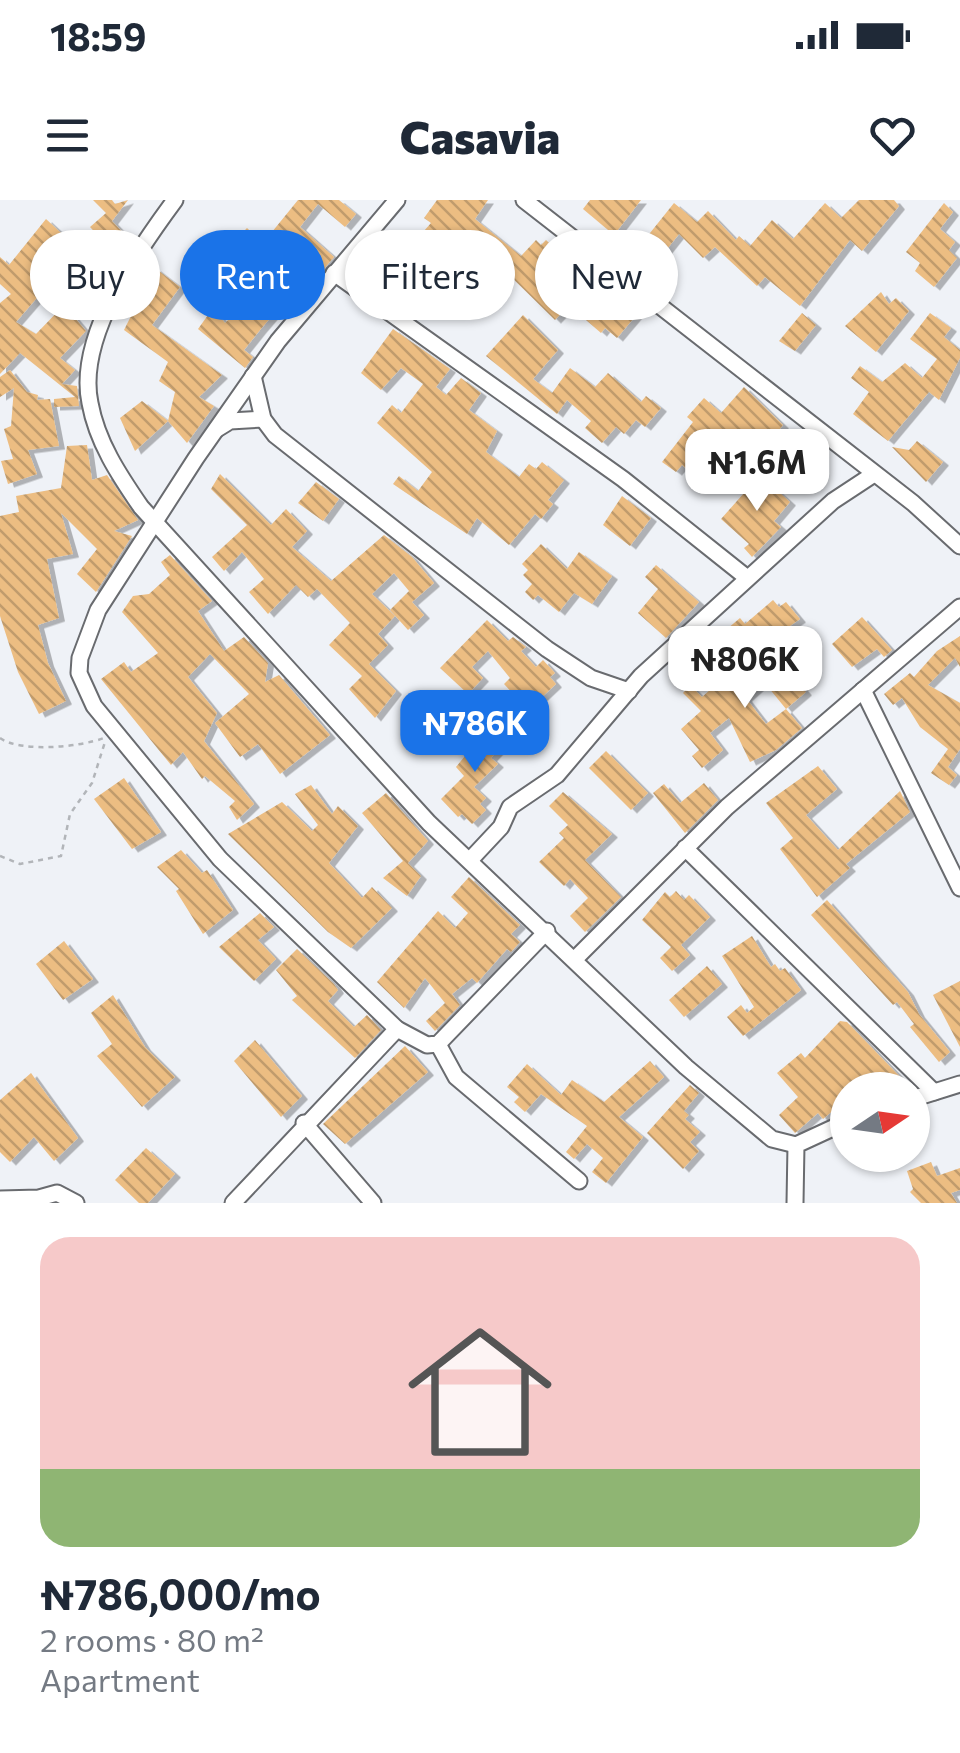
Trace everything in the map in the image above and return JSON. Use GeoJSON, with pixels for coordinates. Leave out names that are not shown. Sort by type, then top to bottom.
{"type":"FeatureCollection","features":[{"type":"Feature","properties":{"kind":"street"},"geometry":{"type":"LineString","coordinates":[[176,200],[102,318],[89,400],[109,460],[156,520],[429,823],[741,1115],[772,1139],[796,1145],[830,1129]]}},
{"type":"Feature","properties":{"kind":"street"},"geometry":{"type":"LineString","coordinates":[[397,200],[253,376],[98,610],[80,658],[84,688],[220,859],[396,1030],[427,1045],[438,1044],[547,930]]}},
{"type":"Feature","properties":{"kind":"street"},"geometry":{"type":"LineString","coordinates":[[524,200],[948,531],[960,546]]}},
{"type":"Feature","properties":{"kind":"street"},"geometry":{"type":"LineString","coordinates":[[334,273],[623,479],[746,577]]}},
{"type":"Feature","properties":{"kind":"street"},"geometry":{"type":"LineString","coordinates":[[253,376],[264,418],[275,434],[459,584],[591,678],[629,691]]}},
{"type":"Feature","properties":{"kind":"street"},"geometry":{"type":"LineString","coordinates":[[214,431],[230,421],[264,418]]}},
{"type":"Feature","properties":{"kind":"street"},"geometry":{"type":"LineString","coordinates":[[471,859],[501,827],[510,807],[558,775],[629,691],[746,577],[832,501],[874,474]]}},
{"type":"Feature","properties":{"kind":"street"},"geometry":{"type":"LineString","coordinates":[[948,531],[960,516]]}},
{"type":"Feature","properties":{"kind":"street"},"geometry":{"type":"LineString","coordinates":[[576,958],[684,848],[960,607]]}},
{"type":"Feature","properties":{"kind":"street"},"geometry":{"type":"LineString","coordinates":[[863,690],[960,888]]}},
{"type":"Feature","properties":{"kind":"street"},"geometry":{"type":"LineString","coordinates":[[684,848],[934,1092]]}},
{"type":"Feature","properties":{"kind":"street"},"geometry":{"type":"LineString","coordinates":[[234,1203],[304,1123],[396,1030]]}},
{"type":"Feature","properties":{"kind":"street"},"geometry":{"type":"LineString","coordinates":[[438,1044],[456,1078],[579,1181]]}},
{"type":"Feature","properties":{"kind":"street"},"geometry":{"type":"LineString","coordinates":[[930,1093],[960,1084]]}},
{"type":"Feature","properties":{"kind":"street"},"geometry":{"type":"LineString","coordinates":[[304,1123],[372,1203]]}},
{"type":"Feature","properties":{"kind":"street"},"geometry":{"type":"LineString","coordinates":[[795,1203],[796,1145]]}},
{"type":"Feature","properties":{"kind":"street"},"geometry":{"type":"LineString","coordinates":[[0,1198],[58,1193],[76,1203]]}},
{"type":"Feature","properties":{"kind":"path"},"geometry":{"type":"LineString","coordinates":[[0,738],[10,746],[78,748],[108,737],[92,783],[70,814],[61,856],[20,864],[0,856]]}},
{"type":"Feature","properties":{"kind":"building"},"geometry":{"type":"Polygon","coordinates":[[[93,200],[112,200],[115,204],[128,200],[112,221],[121,230],[90,227],[106,213],[93,200]]]}},
{"type":"Feature","properties":{"kind":"building"},"geometry":{"type":"Polygon","coordinates":[[[298,200],[339,200],[356,214],[345,227],[318,204],[300,227],[303,230],[274,230],[298,200]]]}},
{"type":"Feature","properties":{"kind":"building"},"geometry":{"type":"Polygon","coordinates":[[[437,200],[488,200],[475,219],[489,230],[425,230],[431,223],[424,218],[437,200]]]}},
{"type":"Feature","properties":{"kind":"building"},"geometry":{"type":"Polygon","coordinates":[[[590,200],[641,200],[618,230],[608,230],[583,209],[590,200]]]}},
{"type":"Feature","properties":{"kind":"building"},"geometry":{"type":"Polygon","coordinates":[[[859,200],[894,200],[899,206],[862,251],[850,240],[800,306],[765,277],[757,286],[715,247],[703,258],[678,235],[678,230],[652,230],[674,203],[697,222],[708,211],[736,240],[739,236],[750,246],[772,220],[793,239],[825,203],[841,218],[859,200]]]}},
{"type":"Feature","properties":{"kind":"building"},"geometry":{"type":"Polygon","coordinates":[[[944,203],[953,212],[940,229],[955,242],[949,250],[957,258],[934,287],[915,271],[920,263],[906,252],[944,203]]]}},
{"type":"Feature","properties":{"kind":"building"},"geometry":{"type":"Polygon","coordinates":[[[46,219],[58,230],[37,230],[46,219]]]}},
{"type":"Feature","properties":{"kind":"building"},"geometry":{"type":"Polygon","coordinates":[[[30,239],[30,306],[16,322],[36,334],[50,320],[77,320],[86,331],[60,358],[75,370],[62,384],[77,386],[79,406],[54,407],[54,399],[75,397],[20,353],[0,374],[0,303],[11,294],[0,284],[0,257],[9,265],[30,239]]]}},
{"type":"Feature","properties":{"kind":"building"},"geometry":{"type":"Polygon","coordinates":[[[535,241],[535,300],[515,281],[515,251],[521,256],[535,241]]]}},
{"type":"Feature","properties":{"kind":"building"},"geometry":{"type":"Polygon","coordinates":[[[325,249],[334,257],[325,268],[325,249]]]}},
{"type":"Feature","properties":{"kind":"building"},"geometry":{"type":"Polygon","coordinates":[[[160,272],[180,287],[160,314],[160,272]]]}},
{"type":"Feature","properties":{"kind":"building"},"geometry":{"type":"Polygon","coordinates":[[[881,292],[889,304],[896,298],[909,311],[876,352],[845,326],[881,292]]]}},
{"type":"Feature","properties":{"kind":"building"},"geometry":{"type":"Polygon","coordinates":[[[802,313],[816,325],[795,351],[779,341],[802,313]]]}},
{"type":"Feature","properties":{"kind":"building"},"geometry":{"type":"Polygon","coordinates":[[[930,313],[951,328],[944,337],[960,350],[960,358],[939,400],[929,392],[888,441],[853,414],[869,392],[851,378],[860,366],[882,382],[905,363],[922,378],[937,359],[910,339],[930,313]]]}},
{"type":"Feature","properties":{"kind":"building"},"geometry":{"type":"Polygon","coordinates":[[[523,315],[558,350],[533,379],[552,393],[570,368],[595,387],[608,373],[641,402],[646,396],[661,408],[645,427],[636,420],[624,434],[616,427],[602,443],[585,428],[591,421],[567,400],[557,414],[486,356],[523,315]]]}},
{"type":"Feature","properties":{"kind":"building"},"geometry":{"type":"Polygon","coordinates":[[[129,320],[156,320],[152,325],[222,375],[199,397],[214,406],[187,443],[168,421],[175,392],[159,381],[168,362],[124,330],[129,320]]]}},
{"type":"Feature","properties":{"kind":"building"},"geometry":{"type":"Polygon","coordinates":[[[204,320],[269,320],[244,350],[253,357],[245,368],[198,329],[204,320]]]}},
{"type":"Feature","properties":{"kind":"building"},"geometry":{"type":"Polygon","coordinates":[[[586,320],[632,320],[617,338],[605,328],[601,333],[586,320]]]}},
{"type":"Feature","properties":{"kind":"building"},"geometry":{"type":"Polygon","coordinates":[[[393,329],[450,369],[436,387],[446,395],[461,378],[481,393],[469,410],[497,431],[486,452],[519,477],[529,464],[536,469],[542,462],[564,480],[548,500],[553,504],[541,519],[535,514],[509,545],[477,518],[467,534],[393,484],[399,476],[418,491],[432,472],[377,423],[392,405],[401,413],[423,384],[401,368],[381,390],[361,373],[393,329]]]}},
{"type":"Feature","properties":{"kind":"building"},"geometry":{"type":"Polygon","coordinates":[[[10,370],[27,392],[38,395],[37,400],[50,399],[59,446],[28,450],[37,474],[8,484],[1,461],[13,459],[4,429],[11,426],[14,388],[0,397],[0,377],[10,370]]]}},
{"type":"Feature","properties":{"kind":"building"},"geometry":{"type":"Polygon","coordinates":[[[744,387],[783,425],[767,445],[751,433],[733,456],[716,443],[692,473],[682,465],[676,472],[662,462],[693,422],[687,417],[704,398],[721,413],[744,387]]]}},
{"type":"Feature","properties":{"kind":"building"},"geometry":{"type":"Polygon","coordinates":[[[142,401],[168,421],[135,451],[120,418],[142,401]]]}},
{"type":"Feature","properties":{"kind":"building"},"geometry":{"type":"Polygon","coordinates":[[[917,441],[943,462],[926,482],[892,447],[909,450],[917,441]]]}},
{"type":"Feature","properties":{"kind":"building"},"geometry":{"type":"Polygon","coordinates":[[[87,445],[92,480],[107,475],[138,520],[114,531],[132,536],[96,592],[77,574],[97,549],[61,513],[73,554],[47,559],[59,618],[38,625],[48,663],[66,701],[39,714],[18,672],[0,616],[0,516],[19,512],[16,496],[61,488],[67,446],[87,445]]]}},
{"type":"Feature","properties":{"kind":"building"},"geometry":{"type":"Polygon","coordinates":[[[220,474],[271,525],[286,509],[307,531],[292,547],[331,581],[384,535],[412,557],[434,583],[412,602],[424,615],[408,630],[390,610],[409,591],[394,573],[372,594],[395,616],[378,634],[388,645],[369,664],[396,691],[375,718],[349,689],[362,676],[329,645],[350,623],[317,589],[308,597],[296,585],[268,614],[249,592],[264,579],[242,552],[224,571],[212,557],[247,525],[211,489],[220,474]]]}},
{"type":"Feature","properties":{"kind":"building"},"geometry":{"type":"Polygon","coordinates":[[[760,475],[790,502],[774,521],[781,527],[752,557],[744,548],[749,544],[721,519],[760,475]]]}},
{"type":"Feature","properties":{"kind":"building"},"geometry":{"type":"Polygon","coordinates":[[[316,482],[339,499],[323,521],[298,503],[316,482]]]}},
{"type":"Feature","properties":{"kind":"building"},"geometry":{"type":"Polygon","coordinates":[[[622,496],[651,518],[630,546],[603,525],[622,496]]]}},
{"type":"Feature","properties":{"kind":"building"},"geometry":{"type":"Polygon","coordinates":[[[541,544],[567,569],[579,552],[612,576],[592,604],[574,593],[559,612],[538,595],[533,600],[525,592],[532,584],[523,575],[528,570],[522,564],[541,544]]]}},
{"type":"Feature","properties":{"kind":"building"},"geometry":{"type":"Polygon","coordinates":[[[170,555],[212,601],[198,611],[224,651],[244,637],[268,663],[265,682],[279,675],[330,735],[280,774],[258,744],[240,757],[215,723],[249,694],[210,654],[188,677],[217,713],[204,741],[254,804],[237,820],[229,807],[235,801],[205,776],[202,779],[183,752],[171,765],[101,679],[124,662],[131,672],[158,653],[122,612],[133,596],[149,594],[170,575],[161,562],[170,555]]]}},
{"type":"Feature","properties":{"kind":"building"},"geometry":{"type":"Polygon","coordinates":[[[656,565],[699,602],[666,638],[638,613],[658,589],[645,577],[656,565]]]}},
{"type":"Feature","properties":{"kind":"building"},"geometry":{"type":"Polygon","coordinates":[[[773,600],[779,607],[786,602],[800,619],[748,655],[727,629],[740,618],[745,624],[773,600]]]}},
{"type":"Feature","properties":{"kind":"building"},"geometry":{"type":"Polygon","coordinates":[[[862,617],[892,650],[884,657],[877,649],[852,667],[832,644],[862,617]]]}},
{"type":"Feature","properties":{"kind":"building"},"geometry":{"type":"Polygon","coordinates":[[[487,620],[508,641],[513,637],[526,647],[521,651],[536,667],[543,660],[555,673],[550,677],[556,684],[528,710],[504,684],[510,678],[488,651],[472,667],[483,678],[468,694],[440,668],[487,620]]]}},
{"type":"Feature","properties":{"kind":"building"},"geometry":{"type":"Polygon","coordinates":[[[960,636],[960,667],[955,658],[928,685],[960,703],[960,749],[948,767],[957,775],[949,785],[931,773],[948,749],[920,727],[902,698],[893,705],[884,694],[910,673],[914,677],[937,651],[960,636]]]}},
{"type":"Feature","properties":{"kind":"building"},"geometry":{"type":"Polygon","coordinates":[[[754,651],[779,679],[788,671],[806,692],[786,709],[802,728],[776,750],[750,762],[729,718],[710,733],[723,750],[702,768],[692,756],[699,750],[681,729],[701,711],[683,693],[690,685],[702,697],[754,651]],[[764,682],[746,698],[766,724],[786,709],[764,682]]]}},
{"type":"Feature","properties":{"kind":"building"},"geometry":{"type":"Polygon","coordinates":[[[492,723],[509,739],[491,758],[498,764],[474,787],[486,798],[480,804],[486,810],[472,824],[462,814],[458,817],[441,799],[464,776],[456,767],[492,723]]]}},
{"type":"Feature","properties":{"kind":"building"},"geometry":{"type":"Polygon","coordinates":[[[606,751],[648,793],[631,810],[589,768],[606,751]]]}},
{"type":"Feature","properties":{"kind":"building"},"geometry":{"type":"Polygon","coordinates":[[[818,766],[837,789],[806,815],[838,850],[900,791],[910,812],[846,864],[850,868],[817,897],[780,849],[793,838],[766,803],[818,766]]]}},
{"type":"Feature","properties":{"kind":"building"},"geometry":{"type":"Polygon","coordinates":[[[124,778],[161,832],[132,849],[94,799],[124,778]]]}},
{"type":"Feature","properties":{"kind":"building"},"geometry":{"type":"Polygon","coordinates":[[[704,783],[718,800],[685,833],[653,793],[664,784],[680,803],[704,783]]]}},
{"type":"Feature","properties":{"kind":"building"},"geometry":{"type":"Polygon","coordinates":[[[311,785],[332,814],[338,806],[358,826],[329,863],[362,898],[372,887],[392,908],[351,948],[328,932],[228,834],[282,802],[312,831],[318,825],[295,794],[311,785]]]}},
{"type":"Feature","properties":{"kind":"building"},"geometry":{"type":"Polygon","coordinates":[[[563,792],[612,834],[585,860],[621,897],[585,932],[570,916],[588,898],[570,879],[564,886],[539,862],[564,838],[559,833],[568,825],[549,806],[563,792]]]}},
{"type":"Feature","properties":{"kind":"building"},"geometry":{"type":"Polygon","coordinates":[[[386,793],[428,841],[408,863],[421,876],[407,896],[383,878],[403,861],[362,813],[386,793]]]}},
{"type":"Feature","properties":{"kind":"building"},"geometry":{"type":"Polygon","coordinates":[[[181,850],[202,873],[207,870],[233,910],[203,934],[176,891],[179,889],[157,867],[181,850]]]}},
{"type":"Feature","properties":{"kind":"building"},"geometry":{"type":"Polygon","coordinates":[[[469,877],[520,925],[511,934],[520,942],[511,952],[507,949],[477,983],[472,978],[452,994],[460,1005],[435,1031],[426,1021],[445,1003],[425,978],[404,1008],[377,982],[438,911],[455,928],[468,913],[451,897],[469,877]]]}},
{"type":"Feature","properties":{"kind":"building"},"geometry":{"type":"Polygon","coordinates":[[[676,891],[684,900],[689,895],[710,917],[681,945],[690,955],[672,971],[660,958],[671,947],[642,920],[665,892],[670,897],[676,891]]]}},
{"type":"Feature","properties":{"kind":"building"},"geometry":{"type":"Polygon","coordinates":[[[827,900],[908,992],[919,1014],[950,1052],[939,1062],[910,1027],[914,1024],[897,1002],[893,1005],[811,915],[827,900]]]}},
{"type":"Feature","properties":{"kind":"building"},"geometry":{"type":"Polygon","coordinates":[[[260,913],[274,927],[258,940],[276,959],[254,981],[219,947],[260,913]]]}},
{"type":"Feature","properties":{"kind":"building"},"geometry":{"type":"Polygon","coordinates":[[[752,936],[771,967],[775,964],[780,971],[785,968],[801,990],[743,1036],[727,1017],[741,1005],[747,1013],[754,1007],[722,956],[752,936]]]}},
{"type":"Feature","properties":{"kind":"building"},"geometry":{"type":"Polygon","coordinates":[[[64,941],[93,979],[63,1000],[36,964],[64,941]]]}},
{"type":"Feature","properties":{"kind":"building"},"geometry":{"type":"Polygon","coordinates":[[[297,949],[334,984],[338,990],[328,1001],[354,1027],[367,1015],[381,1030],[355,1058],[292,1000],[297,996],[276,970],[297,949]]]}},
{"type":"Feature","properties":{"kind":"building"},"geometry":{"type":"Polygon","coordinates":[[[707,966],[722,984],[684,1017],[669,1000],[707,966]]]}},
{"type":"Feature","properties":{"kind":"building"},"geometry":{"type":"Polygon","coordinates":[[[960,981],[960,1047],[933,995],[960,981]]]}},
{"type":"Feature","properties":{"kind":"building"},"geometry":{"type":"Polygon","coordinates":[[[113,995],[145,1047],[175,1077],[142,1107],[97,1056],[112,1044],[91,1013],[113,995]]]}},
{"type":"Feature","properties":{"kind":"building"},"geometry":{"type":"Polygon","coordinates":[[[840,1021],[847,1022],[895,1072],[830,1072],[830,1113],[823,1119],[818,1113],[795,1133],[779,1115],[798,1097],[777,1073],[801,1053],[805,1058],[840,1021]]]}},
{"type":"Feature","properties":{"kind":"building"},"geometry":{"type":"Polygon","coordinates":[[[255,1040],[302,1096],[281,1117],[234,1061],[255,1040]]]}},
{"type":"Feature","properties":{"kind":"building"},"geometry":{"type":"Polygon","coordinates":[[[405,1046],[428,1072],[345,1144],[323,1124],[405,1046]]]}},
{"type":"Feature","properties":{"kind":"building"},"geometry":{"type":"Polygon","coordinates":[[[650,1061],[664,1077],[619,1117],[643,1137],[606,1183],[592,1172],[603,1158],[587,1144],[574,1159],[566,1152],[587,1126],[541,1094],[525,1112],[514,1102],[519,1097],[507,1087],[527,1064],[561,1095],[572,1080],[604,1102],[650,1061]]]}},
{"type":"Feature","properties":{"kind":"building"},"geometry":{"type":"Polygon","coordinates":[[[31,1073],[78,1138],[54,1161],[34,1137],[10,1162],[0,1152],[0,1100],[31,1073]]]}},
{"type":"Feature","properties":{"kind":"building"},"geometry":{"type":"Polygon","coordinates":[[[690,1085],[699,1093],[684,1111],[689,1115],[685,1119],[700,1132],[690,1142],[699,1151],[683,1169],[647,1133],[690,1085]]]}},
{"type":"Feature","properties":{"kind":"building"},"geometry":{"type":"Polygon","coordinates":[[[146,1148],[175,1174],[148,1203],[139,1203],[115,1180],[146,1148]]]}},
{"type":"Feature","properties":{"kind":"building"},"geometry":{"type":"Polygon","coordinates":[[[930,1162],[937,1176],[960,1168],[960,1190],[951,1193],[957,1203],[921,1203],[910,1192],[913,1189],[907,1172],[930,1172],[930,1162]]]}}]}
